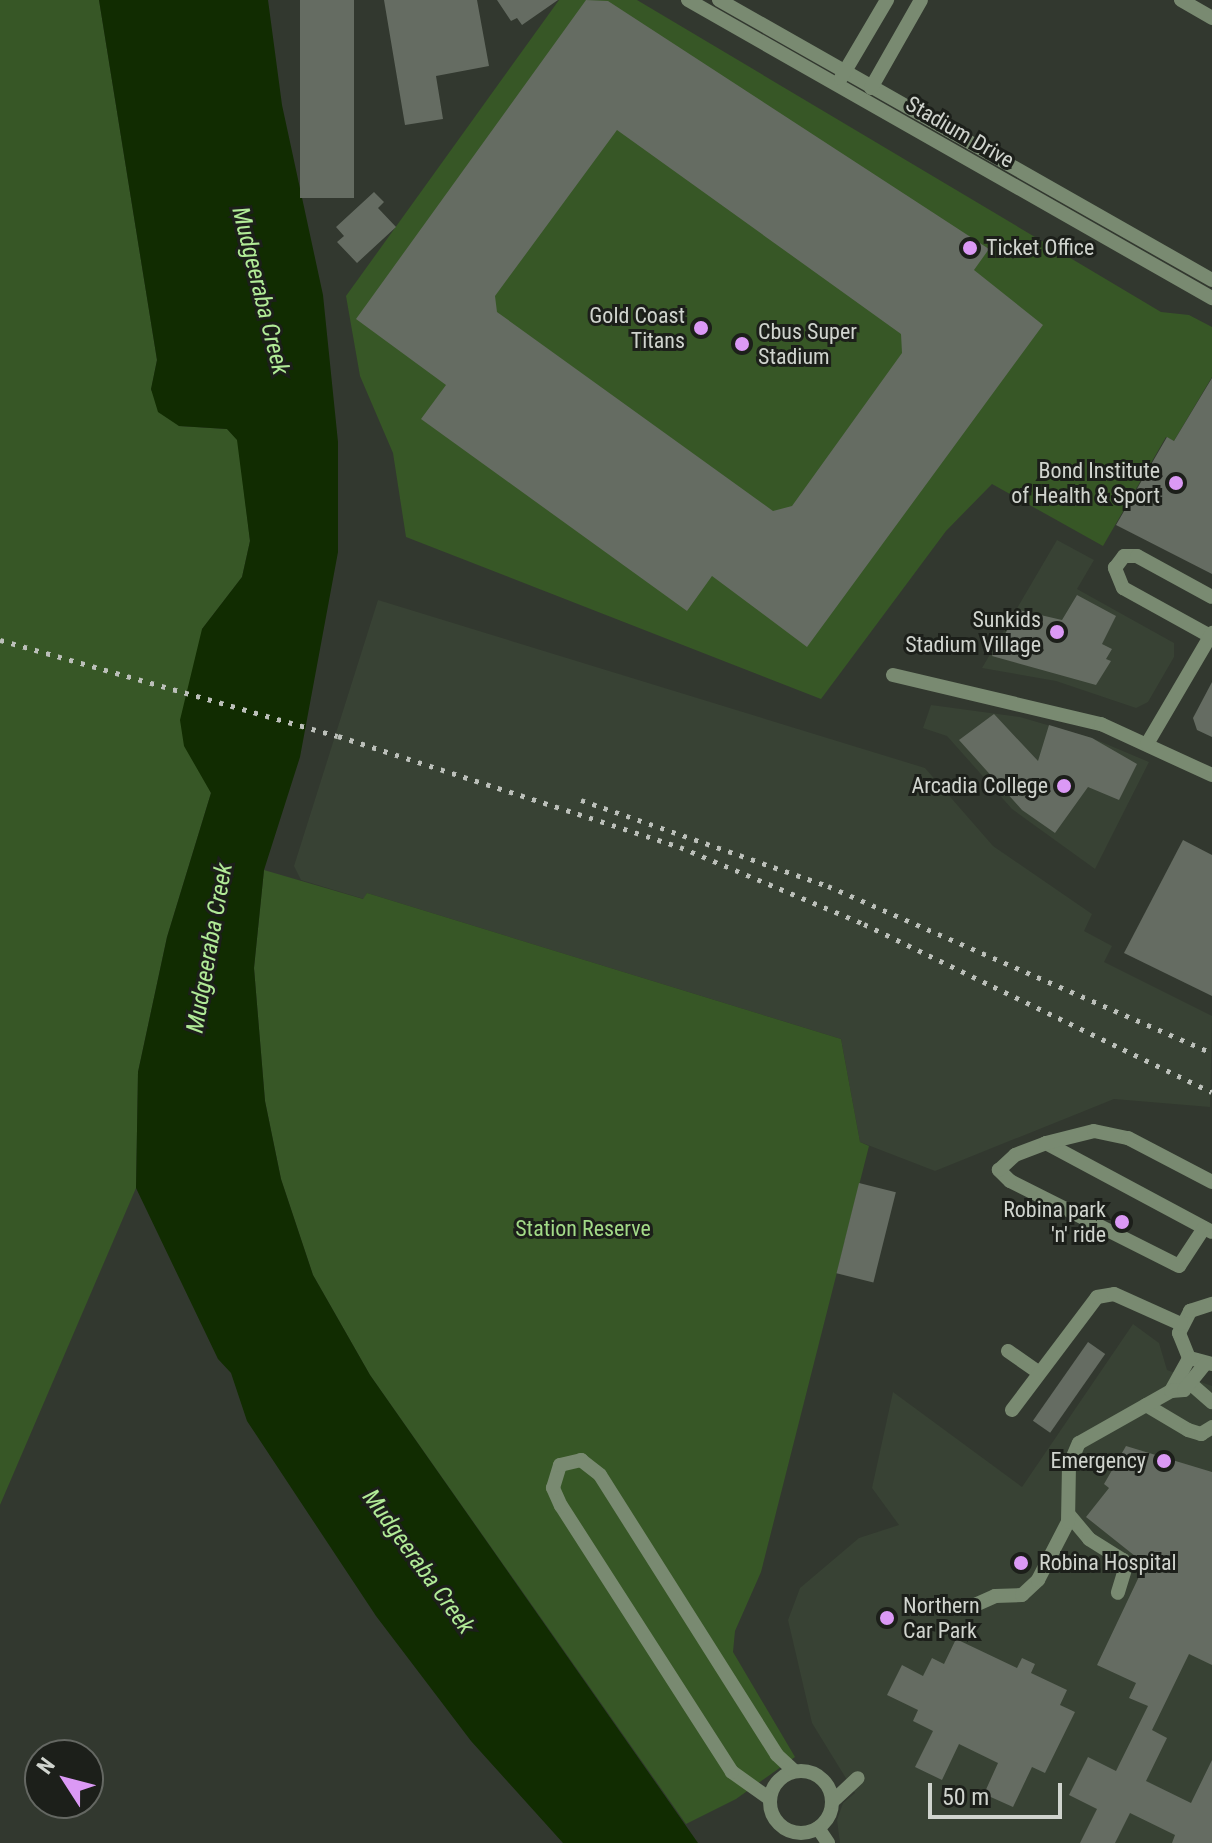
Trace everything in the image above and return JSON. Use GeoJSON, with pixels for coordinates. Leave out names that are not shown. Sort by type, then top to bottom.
{"type":"FeatureCollection","features":[{"type":"Feature","properties":{"kind":"street","name":"Stadium Drive"},"geometry":{"type":"LineString","coordinates":[[688,0],[840,79],[871,88],[1212,280]]}},
{"type":"Feature","properties":{"kind":"street","name":"Stadium Drive"},"geometry":{"type":"LineString","coordinates":[[719,0],[840,79],[1212,298]]}},
{"type":"Feature","properties":{"kind":"street"},"geometry":{"type":"LineString","coordinates":[[840,79],[887,0]]}},
{"type":"Feature","properties":{"kind":"street"},"geometry":{"type":"LineString","coordinates":[[871,88],[921,0]]}},
{"type":"Feature","properties":{"kind":"street"},"geometry":{"type":"LineString","coordinates":[[1189,2],[1212,18]]}},
{"type":"Feature","properties":{"kind":"street"},"geometry":{"type":"LineString","coordinates":[[1147,744],[1211,635],[1123,588],[1115,568],[1124,556],[1137,556],[1212,597]]}},
{"type":"Feature","properties":{"kind":"street"},"geometry":{"type":"LineString","coordinates":[[893,675],[1054,711],[1147,744],[1212,775]]}},
{"type":"Feature","properties":{"kind":"street"},"geometry":{"type":"LineString","coordinates":[[1046,1143],[1208,1230],[1179,1266],[1000,1174],[1005,1162],[1046,1143],[1094,1131],[1112,1133],[1212,1182]]}},
{"type":"Feature","properties":{"kind":"street"},"geometry":{"type":"LineString","coordinates":[[1012,1410],[1086,1306],[1105,1294],[1137,1302],[1181,1324]]}},
{"type":"Feature","properties":{"kind":"street"},"geometry":{"type":"LineString","coordinates":[[1171,1391],[1180,1392],[1191,1384],[1208,1364],[1189,1358],[1180,1342],[1181,1324],[1197,1306],[1212,1304]]}},
{"type":"Feature","properties":{"kind":"street"},"geometry":{"type":"LineString","coordinates":[[1008,1351],[1039,1373]]}},
{"type":"Feature","properties":{"kind":"street"},"geometry":{"type":"LineString","coordinates":[[1008,1598],[1033,1587],[1070,1516],[1068,1473],[1076,1447],[1171,1391],[1189,1358]]}},
{"type":"Feature","properties":{"kind":"street"},"geometry":{"type":"LineString","coordinates":[[1191,1384],[1212,1402]]}},
{"type":"Feature","properties":{"kind":"street"},"geometry":{"type":"LineString","coordinates":[[1146,1405],[1188,1430],[1201,1434],[1212,1427]]}},
{"type":"Feature","properties":{"kind":"street"},"geometry":{"type":"LineString","coordinates":[[581,1460],[600,1475],[777,1755],[794,1771],[823,1779],[858,1778],[832,1802],[818,1828],[801,1833],[782,1827],[770,1799],[732,1772],[561,1506],[553,1488],[560,1465],[581,1460]]}},
{"type":"Feature","properties":{"kind":"street"},"geometry":{"type":"LineString","coordinates":[[1070,1516],[1089,1539],[1123,1560],[1126,1566],[1118,1593]]}},
{"type":"Feature","properties":{"kind":"street"},"geometry":{"type":"LineString","coordinates":[[770,1799],[777,1782],[794,1771]]}},
{"type":"Feature","properties":{"kind":"street"},"geometry":{"type":"LineString","coordinates":[[823,1779],[832,1802]]}},
{"type":"Feature","properties":{"kind":"street"},"geometry":{"type":"LineString","coordinates":[[818,1828],[828,1843]]}},
{"type":"Feature","properties":{"kind":"shaded area"},"geometry":{"type":"Polygon","coordinates":[[[1057,540],[1094,560],[1077,589],[1174,643],[1174,657],[1148,702],[1136,708],[1056,681],[982,668],[1057,540]]]}},
{"type":"Feature","properties":{"kind":"shaded area"},"geometry":{"type":"Polygon","coordinates":[[[378,600],[925,768],[993,846],[1092,914],[1084,931],[1112,946],[1104,962],[1212,1016],[1210,1107],[1114,1099],[935,1171],[860,1142],[841,1039],[367,893],[364,899],[301,880],[294,866],[378,600]]]}},
{"type":"Feature","properties":{"kind":"shaded area","name":"Arcadia College"},"geometry":{"type":"Polygon","coordinates":[[[931,705],[1020,717],[1092,738],[1149,762],[1095,869],[1012,809],[947,736],[923,728],[931,705]]]}},
{"type":"Feature","properties":{"kind":"shaded area","name":"Robina Hospital"},"geometry":{"type":"Polygon","coordinates":[[[1133,1324],[1159,1343],[1167,1370],[1212,1386],[1212,1843],[840,1843],[837,1820],[843,1803],[855,1793],[812,1723],[788,1620],[800,1588],[859,1538],[899,1525],[872,1488],[893,1392],[1022,1487],[1133,1324]]]}},
{"type":"Feature","properties":{"kind":"green space"},"geometry":{"type":"Polygon","coordinates":[[[0,0],[99,0],[157,360],[151,390],[179,426],[227,429],[238,440],[250,541],[242,577],[202,629],[200,769],[211,793],[167,937],[138,1072],[136,1188],[0,1505],[0,0]]]}},
{"type":"Feature","properties":{"kind":"green space","name":"Cbus Super Stadium"},"geometry":{"type":"Polygon","coordinates":[[[559,0],[637,0],[1161,312],[1189,315],[1212,327],[1212,377],[1174,441],[1166,437],[1103,546],[992,484],[946,531],[821,699],[406,537],[393,453],[360,376],[346,296],[559,0]]]}},
{"type":"Feature","properties":{"kind":"green space","name":"Station Reserve"},"geometry":{"type":"Polygon","coordinates":[[[264,870],[363,899],[367,893],[841,1039],[860,1142],[869,1146],[761,1572],[735,1631],[733,1652],[795,1757],[736,1799],[686,1824],[370,1375],[313,1275],[281,1179],[265,1101],[254,968],[264,870]]]}},
{"type":"Feature","properties":{"kind":"water","name":"Mudgeeraba Creek"},"geometry":{"type":"Polygon","coordinates":[[[99,0],[268,0],[282,105],[323,295],[338,442],[338,552],[300,757],[264,870],[254,968],[265,1101],[281,1179],[313,1275],[370,1375],[698,1843],[563,1843],[471,1741],[376,1616],[247,1421],[231,1373],[218,1359],[136,1188],[138,1072],[167,937],[211,793],[184,746],[180,720],[202,629],[242,577],[250,541],[237,440],[227,429],[179,426],[158,412],[151,389],[157,360],[99,0]]]}},
{"type":"Feature","properties":{"kind":"building"},"geometry":{"type":"Polygon","coordinates":[[[300,0],[354,0],[354,198],[300,198],[300,0]]]}},
{"type":"Feature","properties":{"kind":"building"},"geometry":{"type":"Polygon","coordinates":[[[384,0],[477,0],[489,66],[436,76],[443,119],[405,125],[384,0]]]}},
{"type":"Feature","properties":{"kind":"building"},"geometry":{"type":"Polygon","coordinates":[[[497,0],[558,0],[522,25],[517,18],[511,21],[497,0]]]}},
{"type":"Feature","properties":{"kind":"building"},"geometry":{"type":"Polygon","coordinates":[[[586,0],[608,1],[989,249],[974,270],[1043,325],[807,647],[712,576],[687,611],[421,419],[446,385],[356,319],[586,0]],[[617,130],[495,296],[497,312],[773,511],[792,506],[902,353],[901,334],[617,130]]]}},
{"type":"Feature","properties":{"kind":"building"},"geometry":{"type":"Polygon","coordinates":[[[374,192],[384,202],[378,208],[396,227],[357,263],[337,242],[344,236],[336,227],[374,192]]]}},
{"type":"Feature","properties":{"kind":"building","name":"Bond Institute of Health & Sport"},"geometry":{"type":"Polygon","coordinates":[[[1212,378],[1212,574],[1116,525],[1167,437],[1174,441],[1212,378]]]}},
{"type":"Feature","properties":{"kind":"building","name":"Sunkids Stadium Village"},"geometry":{"type":"Polygon","coordinates":[[[1077,595],[1116,616],[1102,644],[1112,649],[1106,659],[1111,661],[1096,685],[992,656],[1019,610],[1062,620],[1077,595]]]}},
{"type":"Feature","properties":{"kind":"building"},"geometry":{"type":"Polygon","coordinates":[[[1212,682],[1212,737],[1197,730],[1193,718],[1212,682]]]}},
{"type":"Feature","properties":{"kind":"building"},"geometry":{"type":"Polygon","coordinates":[[[994,714],[1038,761],[1049,725],[1092,738],[1137,764],[1119,800],[1088,787],[1055,833],[1022,810],[959,740],[994,714]]]}},
{"type":"Feature","properties":{"kind":"building"},"geometry":{"type":"Polygon","coordinates":[[[1183,840],[1212,855],[1212,996],[1124,953],[1183,840]]]}},
{"type":"Feature","properties":{"kind":"building"},"geometry":{"type":"Polygon","coordinates":[[[859,1183],[896,1192],[873,1282],[837,1273],[859,1183]]]}},
{"type":"Feature","properties":{"kind":"building"},"geometry":{"type":"Polygon","coordinates":[[[1088,1342],[1105,1354],[1050,1433],[1033,1421],[1088,1342]]]}},
{"type":"Feature","properties":{"kind":"building"},"geometry":{"type":"Polygon","coordinates":[[[1126,1446],[1212,1472],[1212,1665],[1189,1654],[1152,1730],[1167,1738],[1146,1781],[1191,1803],[1212,1760],[1212,1843],[1172,1843],[1175,1835],[1130,1813],[1115,1843],[1080,1843],[1097,1809],[1069,1795],[1088,1757],[1116,1771],[1148,1706],[1129,1698],[1136,1683],[1097,1665],[1145,1564],[1086,1517],[1109,1488],[1104,1484],[1126,1446]]]}},
{"type":"Feature","properties":{"kind":"building"},"geometry":{"type":"Polygon","coordinates":[[[956,1639],[1017,1668],[1022,1658],[1035,1664],[1031,1673],[1067,1690],[1060,1705],[1075,1712],[1045,1773],[1032,1767],[1013,1807],[984,1794],[998,1763],[959,1744],[942,1780],[915,1767],[933,1731],[913,1721],[918,1710],[887,1695],[902,1665],[923,1676],[932,1658],[944,1664],[956,1639]]]}},
{"type":"Feature","properties":{"kind":"railway"},"geometry":{"type":"LineString","coordinates":[[0,640],[338,736],[680,847],[864,924],[1212,1092]]}},
{"type":"Feature","properties":{"kind":"railway"},"geometry":{"type":"LineString","coordinates":[[581,800],[828,886],[1212,1053]]}},
{"type":"Feature","properties":{"kind":"place","name":"Ticket Office"},"geometry":{"type":"Point","coordinates":[970,248]}},
{"type":"Feature","properties":{"kind":"place","name":"Gold Coast Titans"},"geometry":{"type":"Point","coordinates":[701,328]}},
{"type":"Feature","properties":{"kind":"place","name":"Cbus Super Stadium"},"geometry":{"type":"Point","coordinates":[742,344]}},
{"type":"Feature","properties":{"kind":"place","name":"Bond Institute of Health & Sport"},"geometry":{"type":"Point","coordinates":[1176,483]}},
{"type":"Feature","properties":{"kind":"place","name":"Sunkids Stadium Village"},"geometry":{"type":"Point","coordinates":[1057,632]}},
{"type":"Feature","properties":{"kind":"place","name":"Arcadia College"},"geometry":{"type":"Point","coordinates":[1064,786]}},
{"type":"Feature","properties":{"kind":"place","name":"Robina park 'n' ride"},"geometry":{"type":"Point","coordinates":[1122,1222]}},
{"type":"Feature","properties":{"kind":"place","name":"Emergency"},"geometry":{"type":"Point","coordinates":[1164,1461]}},
{"type":"Feature","properties":{"kind":"place","name":"Robina Hospital"},"geometry":{"type":"Point","coordinates":[1021,1563]}},
{"type":"Feature","properties":{"kind":"place","name":"Northern Car Park"},"geometry":{"type":"Point","coordinates":[887,1618]}}]}
